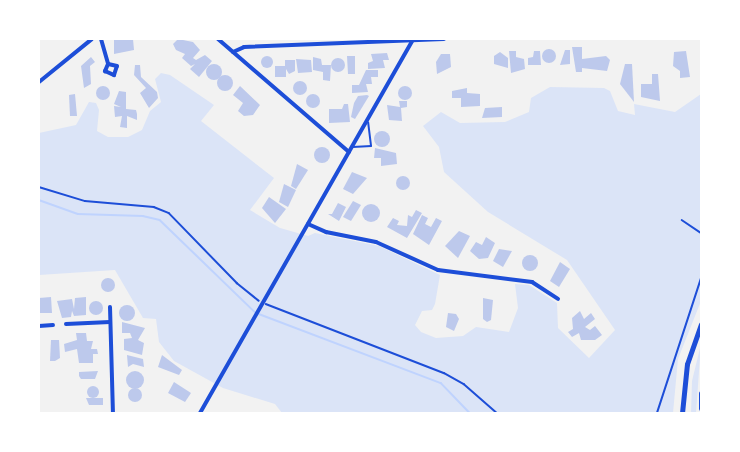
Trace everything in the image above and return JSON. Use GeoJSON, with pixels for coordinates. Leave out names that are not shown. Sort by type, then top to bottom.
{"type":"FeatureCollection","features":[{"type":"Feature","properties":{"kind":"main road"},"geometry":{"type":"LineString","coordinates":[[682,413],[684,378],[701,324]]}},
{"type":"Feature","properties":{"kind":"main road"},"geometry":{"type":"LineString","coordinates":[[701,393],[701,408]]}},
{"type":"Feature","properties":{"kind":"street"},"geometry":{"type":"LineString","coordinates":[[39,82],[92,39]]}},
{"type":"Feature","properties":{"kind":"street"},"geometry":{"type":"LineString","coordinates":[[101,39],[108,64]]}},
{"type":"Feature","properties":{"kind":"street"},"geometry":{"type":"LineString","coordinates":[[218,39],[349,152]]}},
{"type":"Feature","properties":{"kind":"street"},"geometry":{"type":"LineString","coordinates":[[233,52],[243,47],[444,39]]}},
{"type":"Feature","properties":{"kind":"street"},"geometry":{"type":"LineString","coordinates":[[200,413],[412,40]]}},
{"type":"Feature","properties":{"kind":"street"},"geometry":{"type":"LineString","coordinates":[[308,224],[326,232],[376,242],[438,270],[532,282],[558,299]]}},
{"type":"Feature","properties":{"kind":"street"},"geometry":{"type":"LineString","coordinates":[[110,307],[113,413]]}},
{"type":"Feature","properties":{"kind":"street"},"geometry":{"type":"LineString","coordinates":[[66,324],[110,322]]}},
{"type":"Feature","properties":{"kind":"street"},"geometry":{"type":"LineString","coordinates":[[39,326],[54,325]]}},
{"type":"Feature","properties":{"kind":"lane"},"geometry":{"type":"LineString","coordinates":[[352,147],[371,146],[371,128],[366,122]]}},
{"type":"Feature","properties":{"kind":"path"},"geometry":{"type":"LineString","coordinates":[[39,187],[85,201],[146,206],[169,213],[237,284],[260,301],[455,379],[497,413]]}},
{"type":"Feature","properties":{"kind":"path"},"geometry":{"type":"LineString","coordinates":[[682,220],[701,233]]}},
{"type":"Feature","properties":{"kind":"path"},"geometry":{"type":"LineString","coordinates":[[657,413],[701,278]]}},
{"type":"Feature","properties":{"kind":"shaded area"},"geometry":{"type":"Polygon","coordinates":[[[161,73],[170,75],[214,105],[201,121],[274,178],[250,210],[280,228],[308,236],[315,233],[379,246],[440,275],[432,310],[422,311],[415,325],[421,332],[436,338],[463,336],[476,327],[509,332],[518,308],[515,284],[529,285],[557,303],[558,328],[589,358],[615,330],[567,260],[488,212],[444,172],[439,147],[423,126],[441,112],[460,123],[505,122],[529,112],[531,98],[550,87],[604,88],[610,91],[618,111],[635,115],[634,104],[675,112],[701,94],[701,301],[678,359],[673,413],[282,413],[275,404],[223,388],[174,361],[159,342],[156,319],[143,318],[115,270],[39,275],[39,133],[76,125],[89,102],[96,103],[99,110],[97,131],[108,137],[128,137],[142,130],[150,111],[161,102],[155,79],[161,73]]]}},
{"type":"Feature","properties":{"kind":"shaded area"},"geometry":{"type":"Polygon","coordinates":[[[701,344],[696,413],[691,413],[692,381],[701,344]]]}},
{"type":"Feature","properties":{"kind":"building"},"geometry":{"type":"Polygon","coordinates":[[[114,39],[133,39],[134,50],[114,54],[114,39]]]}},
{"type":"Feature","properties":{"kind":"building"},"geometry":{"type":"Polygon","coordinates":[[[178,39],[193,42],[200,50],[193,58],[196,60],[205,55],[212,61],[199,77],[190,69],[195,64],[191,66],[182,58],[185,54],[176,50],[173,44],[178,39]]]}},
{"type":"Feature","properties":{"kind":"building"},"geometry":{"type":"Polygon","coordinates":[[[572,47],[582,47],[582,59],[606,56],[610,60],[607,71],[582,68],[582,72],[576,72],[572,47]]]}},
{"type":"Feature","properties":{"kind":"building"},"geometry":{"type":"Polygon","coordinates":[[[549,49],[554,51],[556,56],[554,61],[549,63],[544,61],[542,56],[544,51],[549,49]]]}},
{"type":"Feature","properties":{"kind":"building"},"geometry":{"type":"Polygon","coordinates":[[[565,50],[570,50],[570,64],[560,65],[565,50]]]}},
{"type":"Feature","properties":{"kind":"building"},"geometry":{"type":"Polygon","coordinates":[[[509,51],[516,51],[516,57],[524,59],[525,69],[511,73],[509,51]]]}},
{"type":"Feature","properties":{"kind":"building"},"geometry":{"type":"Polygon","coordinates":[[[534,51],[540,51],[541,65],[528,65],[528,58],[533,57],[534,51]]]}},
{"type":"Feature","properties":{"kind":"building"},"geometry":{"type":"Polygon","coordinates":[[[686,51],[690,77],[680,78],[680,71],[673,66],[674,52],[686,51]]]}},
{"type":"Feature","properties":{"kind":"building"},"geometry":{"type":"Polygon","coordinates":[[[500,52],[508,58],[508,68],[494,64],[494,56],[500,52]]]}},
{"type":"Feature","properties":{"kind":"building"},"geometry":{"type":"Polygon","coordinates":[[[387,53],[389,60],[383,60],[385,68],[368,69],[368,63],[373,61],[371,54],[387,53]]]}},
{"type":"Feature","properties":{"kind":"building"},"geometry":{"type":"Polygon","coordinates":[[[441,54],[450,54],[451,67],[437,74],[436,62],[441,54]]]}},
{"type":"Feature","properties":{"kind":"building"},"geometry":{"type":"Polygon","coordinates":[[[269,56],[273,62],[269,68],[265,68],[261,60],[269,56]]]}},
{"type":"Feature","properties":{"kind":"building"},"geometry":{"type":"Polygon","coordinates":[[[347,56],[355,56],[355,74],[348,74],[347,56]]]}},
{"type":"Feature","properties":{"kind":"building"},"geometry":{"type":"Polygon","coordinates":[[[91,57],[95,62],[90,66],[91,84],[84,88],[81,66],[91,57]]]}},
{"type":"Feature","properties":{"kind":"building"},"geometry":{"type":"Polygon","coordinates":[[[313,57],[321,59],[322,65],[331,65],[330,81],[323,80],[323,72],[313,70],[313,57]]]}},
{"type":"Feature","properties":{"kind":"building"},"geometry":{"type":"Polygon","coordinates":[[[335,58],[341,58],[345,65],[341,72],[335,72],[331,68],[331,62],[335,58]]]}},
{"type":"Feature","properties":{"kind":"building"},"geometry":{"type":"Polygon","coordinates":[[[296,59],[311,60],[312,72],[298,73],[296,59]]]}},
{"type":"Feature","properties":{"kind":"building"},"geometry":{"type":"Polygon","coordinates":[[[285,60],[295,60],[295,71],[289,74],[286,69],[286,77],[275,77],[275,66],[285,66],[285,60]]]}},
{"type":"Feature","properties":{"kind":"building"},"geometry":{"type":"Polygon","coordinates":[[[214,64],[222,72],[214,80],[206,72],[214,64]]]}},
{"type":"Feature","properties":{"kind":"building"},"geometry":{"type":"Polygon","coordinates":[[[625,64],[632,64],[634,102],[620,84],[625,64]]]}},
{"type":"Feature","properties":{"kind":"building"},"geometry":{"type":"Polygon","coordinates":[[[135,65],[140,65],[141,77],[157,92],[158,98],[149,108],[140,93],[146,88],[134,75],[135,65]]]}},
{"type":"Feature","properties":{"kind":"building"},"geometry":{"type":"Polygon","coordinates":[[[366,70],[378,70],[378,77],[371,77],[372,84],[366,84],[368,92],[352,93],[352,85],[359,85],[366,70]]]}},
{"type":"Feature","properties":{"kind":"building"},"geometry":{"type":"Polygon","coordinates":[[[652,74],[658,74],[660,101],[641,97],[641,84],[652,84],[652,74]]]}},
{"type":"Feature","properties":{"kind":"building"},"geometry":{"type":"Polygon","coordinates":[[[225,75],[233,83],[225,91],[217,83],[225,75]]]}},
{"type":"Feature","properties":{"kind":"building"},"geometry":{"type":"Polygon","coordinates":[[[297,81],[303,81],[307,88],[303,95],[297,95],[293,91],[293,85],[297,81]]]}},
{"type":"Feature","properties":{"kind":"building"},"geometry":{"type":"Polygon","coordinates":[[[100,86],[106,86],[110,93],[106,100],[100,100],[96,96],[96,90],[100,86]]]}},
{"type":"Feature","properties":{"kind":"building"},"geometry":{"type":"Polygon","coordinates":[[[240,86],[260,105],[253,115],[244,116],[238,111],[243,103],[233,95],[240,86]]]}},
{"type":"Feature","properties":{"kind":"building"},"geometry":{"type":"Polygon","coordinates":[[[405,86],[410,88],[412,93],[410,98],[405,100],[400,98],[398,93],[400,88],[405,86]]]}},
{"type":"Feature","properties":{"kind":"building"},"geometry":{"type":"Polygon","coordinates":[[[467,88],[467,93],[480,94],[480,106],[461,107],[461,98],[452,98],[452,91],[467,88]]]}},
{"type":"Feature","properties":{"kind":"building"},"geometry":{"type":"Polygon","coordinates":[[[119,91],[126,92],[126,109],[136,110],[137,114],[137,120],[127,116],[127,128],[120,127],[122,116],[115,117],[114,106],[121,107],[114,104],[119,91]]]}},
{"type":"Feature","properties":{"kind":"building"},"geometry":{"type":"Polygon","coordinates":[[[75,94],[77,116],[70,116],[69,95],[75,94]]]}},
{"type":"Feature","properties":{"kind":"building"},"geometry":{"type":"Polygon","coordinates":[[[313,94],[318,96],[320,101],[318,106],[313,108],[308,106],[306,101],[308,96],[313,94]]]}},
{"type":"Feature","properties":{"kind":"building"},"geometry":{"type":"Polygon","coordinates":[[[358,96],[369,96],[355,119],[351,117],[358,96]]]}},
{"type":"Feature","properties":{"kind":"building"},"geometry":{"type":"Polygon","coordinates":[[[399,101],[407,101],[407,107],[401,108],[402,121],[389,120],[387,105],[400,107],[399,101]]]}},
{"type":"Feature","properties":{"kind":"building"},"geometry":{"type":"Polygon","coordinates":[[[344,104],[348,104],[350,122],[329,123],[329,109],[342,109],[344,104]]]}},
{"type":"Feature","properties":{"kind":"building"},"geometry":{"type":"Polygon","coordinates":[[[502,107],[502,117],[482,118],[485,108],[502,107]]]}},
{"type":"Feature","properties":{"kind":"building"},"geometry":{"type":"Polygon","coordinates":[[[379,131],[385,131],[390,139],[388,145],[379,147],[374,142],[374,136],[379,131]]]}},
{"type":"Feature","properties":{"kind":"building"},"geometry":{"type":"Polygon","coordinates":[[[322,147],[328,149],[330,155],[328,161],[322,163],[316,161],[314,155],[316,149],[322,147]]]}},
{"type":"Feature","properties":{"kind":"building"},"geometry":{"type":"Polygon","coordinates":[[[375,148],[396,153],[397,164],[381,166],[381,158],[374,158],[375,148]]]}},
{"type":"Feature","properties":{"kind":"building"},"geometry":{"type":"Polygon","coordinates":[[[297,164],[308,170],[296,189],[291,186],[297,164]]]}},
{"type":"Feature","properties":{"kind":"building"},"geometry":{"type":"Polygon","coordinates":[[[352,172],[367,178],[353,194],[343,189],[352,172]]]}},
{"type":"Feature","properties":{"kind":"building"},"geometry":{"type":"Polygon","coordinates":[[[403,176],[408,178],[410,183],[408,188],[403,190],[398,188],[396,183],[398,178],[403,176]]]}},
{"type":"Feature","properties":{"kind":"building"},"geometry":{"type":"Polygon","coordinates":[[[284,184],[296,190],[288,207],[279,202],[284,184]]]}},
{"type":"Feature","properties":{"kind":"building"},"geometry":{"type":"Polygon","coordinates":[[[269,197],[286,209],[275,223],[262,208],[269,197]]]}},
{"type":"Feature","properties":{"kind":"building"},"geometry":{"type":"Polygon","coordinates":[[[353,201],[361,205],[351,221],[343,217],[353,201]]]}},
{"type":"Feature","properties":{"kind":"building"},"geometry":{"type":"Polygon","coordinates":[[[338,203],[346,207],[339,221],[328,214],[332,214],[338,203]]]}},
{"type":"Feature","properties":{"kind":"building"},"geometry":{"type":"Polygon","coordinates":[[[367,204],[375,204],[380,209],[378,220],[367,222],[362,217],[362,209],[367,204]]]}},
{"type":"Feature","properties":{"kind":"building"},"geometry":{"type":"Polygon","coordinates":[[[416,210],[422,213],[407,238],[387,227],[393,218],[399,221],[397,225],[407,226],[408,215],[412,217],[416,210]]]}},
{"type":"Feature","properties":{"kind":"building"},"geometry":{"type":"Polygon","coordinates":[[[422,215],[428,218],[425,224],[431,227],[436,218],[442,221],[429,245],[413,234],[422,215]]]}},
{"type":"Feature","properties":{"kind":"building"},"geometry":{"type":"Polygon","coordinates":[[[459,231],[470,236],[458,258],[445,246],[459,231]]]}},
{"type":"Feature","properties":{"kind":"building"},"geometry":{"type":"Polygon","coordinates":[[[486,237],[495,243],[488,258],[479,259],[470,251],[476,242],[482,245],[486,237]]]}},
{"type":"Feature","properties":{"kind":"building"},"geometry":{"type":"Polygon","coordinates":[[[499,249],[512,251],[503,267],[493,261],[499,249]]]}},
{"type":"Feature","properties":{"kind":"building"},"geometry":{"type":"Polygon","coordinates":[[[530,255],[536,257],[538,263],[536,269],[530,271],[524,269],[522,263],[524,257],[530,255]]]}},
{"type":"Feature","properties":{"kind":"building"},"geometry":{"type":"Polygon","coordinates":[[[560,262],[570,269],[559,287],[550,281],[560,262]]]}},
{"type":"Feature","properties":{"kind":"building"},"geometry":{"type":"Polygon","coordinates":[[[105,278],[111,278],[115,285],[111,292],[105,292],[101,288],[101,282],[105,278]]]}},
{"type":"Feature","properties":{"kind":"building"},"geometry":{"type":"Polygon","coordinates":[[[51,297],[52,313],[39,313],[39,298],[51,297]]]}},
{"type":"Feature","properties":{"kind":"building"},"geometry":{"type":"Polygon","coordinates":[[[86,297],[86,315],[74,316],[72,311],[71,317],[62,318],[57,301],[72,299],[74,309],[75,298],[86,297]]]}},
{"type":"Feature","properties":{"kind":"building"},"geometry":{"type":"Polygon","coordinates":[[[483,298],[493,300],[491,320],[487,322],[483,319],[483,298]]]}},
{"type":"Feature","properties":{"kind":"building"},"geometry":{"type":"Polygon","coordinates":[[[96,301],[101,303],[103,308],[101,313],[96,315],[91,313],[89,308],[91,303],[96,301]]]}},
{"type":"Feature","properties":{"kind":"building"},"geometry":{"type":"Polygon","coordinates":[[[127,305],[133,307],[135,313],[133,319],[127,321],[121,319],[119,313],[121,307],[127,305]]]}},
{"type":"Feature","properties":{"kind":"building"},"geometry":{"type":"Polygon","coordinates":[[[580,311],[584,319],[591,313],[595,319],[585,327],[590,330],[595,326],[602,335],[595,340],[581,340],[579,333],[572,337],[568,332],[573,329],[572,318],[580,311]]]}},
{"type":"Feature","properties":{"kind":"building"},"geometry":{"type":"Polygon","coordinates":[[[448,313],[456,314],[459,319],[454,331],[446,327],[448,313]]]}},
{"type":"Feature","properties":{"kind":"building"},"geometry":{"type":"Polygon","coordinates":[[[122,322],[145,328],[138,340],[144,343],[142,355],[124,350],[124,339],[132,338],[130,333],[122,333],[122,322]]]}},
{"type":"Feature","properties":{"kind":"building"},"geometry":{"type":"Polygon","coordinates":[[[76,333],[86,333],[87,341],[93,341],[91,349],[97,349],[98,354],[93,354],[93,363],[79,363],[77,349],[65,352],[64,344],[77,340],[76,333]]]}},
{"type":"Feature","properties":{"kind":"building"},"geometry":{"type":"Polygon","coordinates":[[[51,340],[59,340],[60,358],[55,361],[50,361],[51,340]]]}},
{"type":"Feature","properties":{"kind":"building"},"geometry":{"type":"Polygon","coordinates":[[[127,355],[143,359],[144,367],[133,364],[128,367],[127,355]]]}},
{"type":"Feature","properties":{"kind":"building"},"geometry":{"type":"Polygon","coordinates":[[[162,355],[182,370],[179,375],[158,367],[162,355]]]}},
{"type":"Feature","properties":{"kind":"building"},"geometry":{"type":"Polygon","coordinates":[[[98,371],[95,379],[81,379],[79,376],[79,372],[98,371]]]}},
{"type":"Feature","properties":{"kind":"building"},"geometry":{"type":"Polygon","coordinates":[[[135,371],[141,374],[144,380],[141,386],[135,389],[129,386],[126,380],[129,374],[135,371]]]}},
{"type":"Feature","properties":{"kind":"building"},"geometry":{"type":"Polygon","coordinates":[[[174,382],[191,393],[185,402],[168,393],[174,382]]]}},
{"type":"Feature","properties":{"kind":"building"},"geometry":{"type":"Polygon","coordinates":[[[93,386],[99,392],[93,398],[87,392],[93,386]]]}},
{"type":"Feature","properties":{"kind":"building"},"geometry":{"type":"Polygon","coordinates":[[[135,388],[140,390],[142,395],[140,400],[135,402],[130,400],[128,395],[130,390],[135,388]]]}},
{"type":"Feature","properties":{"kind":"building"},"geometry":{"type":"Polygon","coordinates":[[[86,398],[103,398],[103,405],[89,405],[86,398]]]}},
{"type":"Feature","properties":{"kind":"waterway"},"geometry":{"type":"LineString","coordinates":[[39,200],[78,214],[143,216],[160,220],[255,312]]}},
{"type":"Feature","properties":{"kind":"waterway"},"geometry":{"type":"LineString","coordinates":[[259,314],[441,383],[470,413]]}}]}
